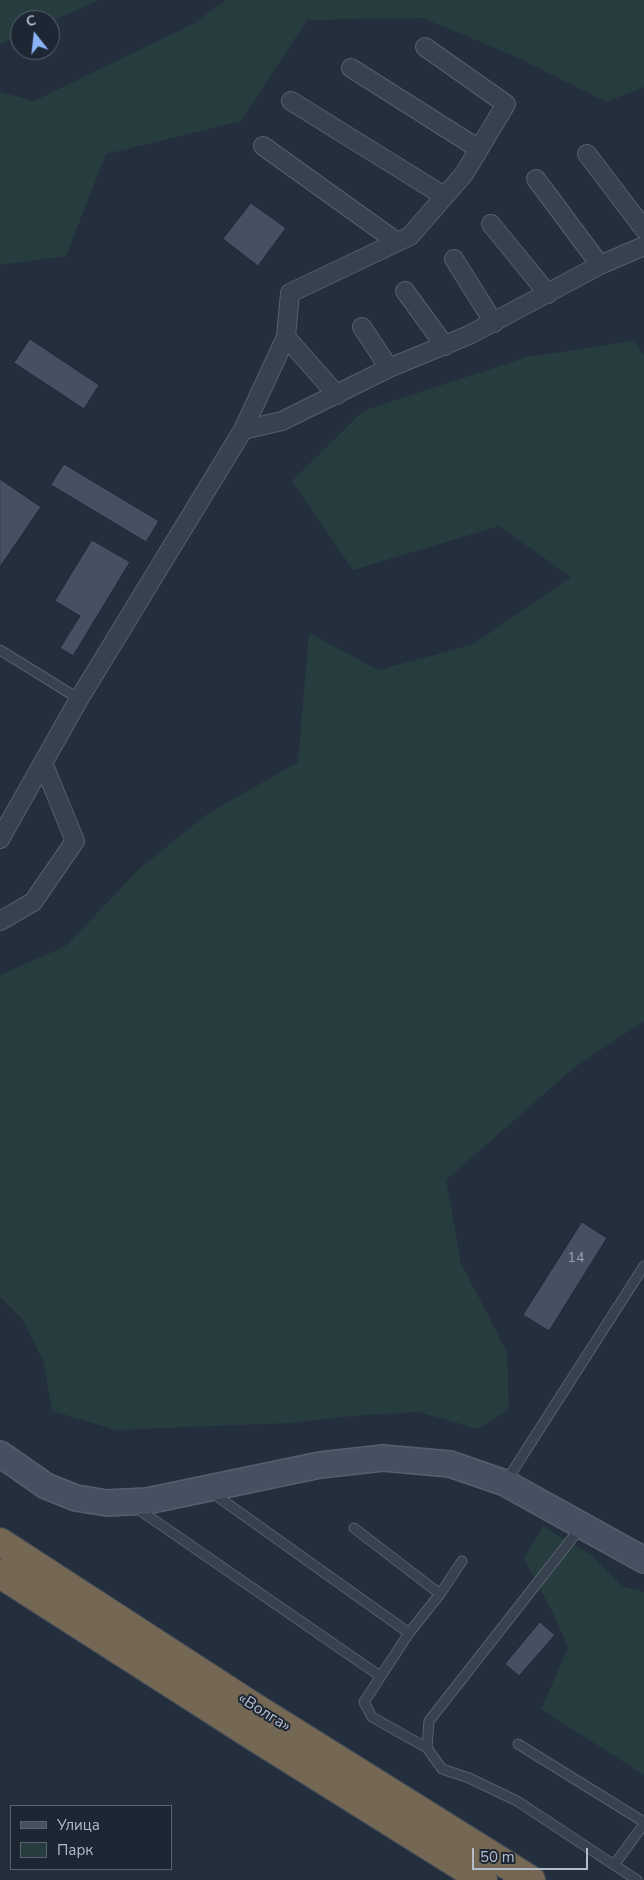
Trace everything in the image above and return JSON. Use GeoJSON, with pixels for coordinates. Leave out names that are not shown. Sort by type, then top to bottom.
{"type":"FeatureCollection","features":[{"type":"Feature","properties":{"kind":"highway","name":"«Волга»"},"geometry":{"type":"LineString","coordinates":[[0,1542],[252,1705],[531,1880]]}},
{"type":"Feature","properties":{"kind":"highway","name":"«Волга»"},"geometry":{"type":"LineString","coordinates":[[0,1574],[483,1880]]}},
{"type":"Feature","properties":{"kind":"street"},"geometry":{"type":"LineString","coordinates":[[0,838],[79,698],[243,430],[286,337],[290,293],[410,236],[464,174],[506,104],[424,47]]}},
{"type":"Feature","properties":{"kind":"street"},"geometry":{"type":"LineString","coordinates":[[352,68],[479,149]]}},
{"type":"Feature","properties":{"kind":"street"},"geometry":{"type":"LineString","coordinates":[[291,101],[444,196]]}},
{"type":"Feature","properties":{"kind":"street"},"geometry":{"type":"LineString","coordinates":[[263,146],[397,242]]}},
{"type":"Feature","properties":{"kind":"street"},"geometry":{"type":"LineString","coordinates":[[586,154],[644,229]]}},
{"type":"Feature","properties":{"kind":"street"},"geometry":{"type":"LineString","coordinates":[[536,179],[600,265]]}},
{"type":"Feature","properties":{"kind":"street"},"geometry":{"type":"LineString","coordinates":[[492,224],[548,294]]}},
{"type":"Feature","properties":{"kind":"street"},"geometry":{"type":"LineString","coordinates":[[243,430],[282,421],[338,395],[389,368],[445,346],[494,323],[600,265],[644,246]]}},
{"type":"Feature","properties":{"kind":"street"},"geometry":{"type":"LineString","coordinates":[[454,259],[494,323]]}},
{"type":"Feature","properties":{"kind":"street"},"geometry":{"type":"LineString","coordinates":[[405,291],[445,346]]}},
{"type":"Feature","properties":{"kind":"street"},"geometry":{"type":"LineString","coordinates":[[362,327],[389,368]]}},
{"type":"Feature","properties":{"kind":"street"},"geometry":{"type":"LineString","coordinates":[[286,337],[338,395]]}},
{"type":"Feature","properties":{"kind":"street"},"geometry":{"type":"LineString","coordinates":[[0,921],[33,902],[75,841],[43,763]]}},
{"type":"Feature","properties":{"kind":"street"},"geometry":{"type":"LineString","coordinates":[[0,1454],[46,1486],[76,1498],[107,1503],[147,1500],[320,1465],[383,1458],[450,1464],[505,1483],[582,1525],[642,1554]]}},
{"type":"Feature","properties":{"kind":"lane"},"geometry":{"type":"LineString","coordinates":[[0,650],[79,698]]}},
{"type":"Feature","properties":{"kind":"lane"},"geometry":{"type":"LineString","coordinates":[[505,1483],[644,1266]]}},
{"type":"Feature","properties":{"kind":"lane"},"geometry":{"type":"LineString","coordinates":[[207,1489],[409,1633]]}},
{"type":"Feature","properties":{"kind":"lane"},"geometry":{"type":"LineString","coordinates":[[126,1502],[380,1676]]}},
{"type":"Feature","properties":{"kind":"lane"},"geometry":{"type":"LineString","coordinates":[[427,1748],[429,1720],[582,1525]]}},
{"type":"Feature","properties":{"kind":"lane"},"geometry":{"type":"LineString","coordinates":[[354,1528],[440,1594]]}},
{"type":"Feature","properties":{"kind":"lane"},"geometry":{"type":"LineString","coordinates":[[462,1561],[440,1594],[409,1633],[364,1702],[372,1717],[427,1748],[442,1769],[469,1778],[517,1801],[637,1880]]}},
{"type":"Feature","properties":{"kind":"lane"},"geometry":{"type":"LineString","coordinates":[[518,1744],[644,1823],[614,1865]]}},
{"type":"Feature","properties":{"kind":"green space"},"geometry":{"type":"Polygon","coordinates":[[[0,0],[99,0],[60,18],[60,10],[10,10],[10,40],[0,44],[0,0]]]}},
{"type":"Feature","properties":{"kind":"green space"},"geometry":{"type":"Polygon","coordinates":[[[226,0],[644,0],[644,87],[606,102],[510,54],[422,18],[307,20],[241,121],[106,154],[66,256],[0,265],[0,92],[34,101],[195,23],[226,0]]]}},
{"type":"Feature","properties":{"kind":"green space"},"geometry":{"type":"Polygon","coordinates":[[[634,341],[644,355],[644,1021],[575,1067],[446,1180],[461,1263],[507,1352],[509,1409],[479,1429],[418,1412],[363,1415],[289,1423],[116,1430],[52,1411],[44,1363],[23,1320],[0,1297],[0,975],[66,946],[139,869],[206,815],[298,762],[309,633],[378,670],[472,645],[571,577],[499,526],[353,570],[292,481],[363,411],[527,357],[634,341]]]}},
{"type":"Feature","properties":{"kind":"green space"},"geometry":{"type":"Polygon","coordinates":[[[543,1526],[591,1555],[623,1587],[644,1592],[644,1775],[541,1709],[568,1648],[555,1617],[524,1559],[543,1526]]]}},
{"type":"Feature","properties":{"kind":"building"},"geometry":{"type":"Polygon","coordinates":[[[251,203],[286,228],[258,266],[223,239],[251,203]]]}},
{"type":"Feature","properties":{"kind":"building"},"geometry":{"type":"Polygon","coordinates":[[[30,339],[99,385],[84,409],[14,363],[30,339]]]}},
{"type":"Feature","properties":{"kind":"building"},"geometry":{"type":"Polygon","coordinates":[[[64,464],[159,521],[146,542],[51,485],[64,464]]]}},
{"type":"Feature","properties":{"kind":"building"},"geometry":{"type":"Polygon","coordinates":[[[0,479],[41,507],[0,567],[0,479]]]}},
{"type":"Feature","properties":{"kind":"building"},"geometry":{"type":"Polygon","coordinates":[[[92,540],[130,562],[73,656],[60,648],[80,616],[55,601],[92,540]]]}},
{"type":"Feature","properties":{"kind":"building"},"geometry":{"type":"Polygon","coordinates":[[[582,1222],[607,1238],[549,1331],[523,1315],[582,1222]]]}},
{"type":"Feature","properties":{"kind":"building"},"geometry":{"type":"Polygon","coordinates":[[[540,1622],[555,1635],[519,1676],[505,1664],[540,1622]]]}}]}
